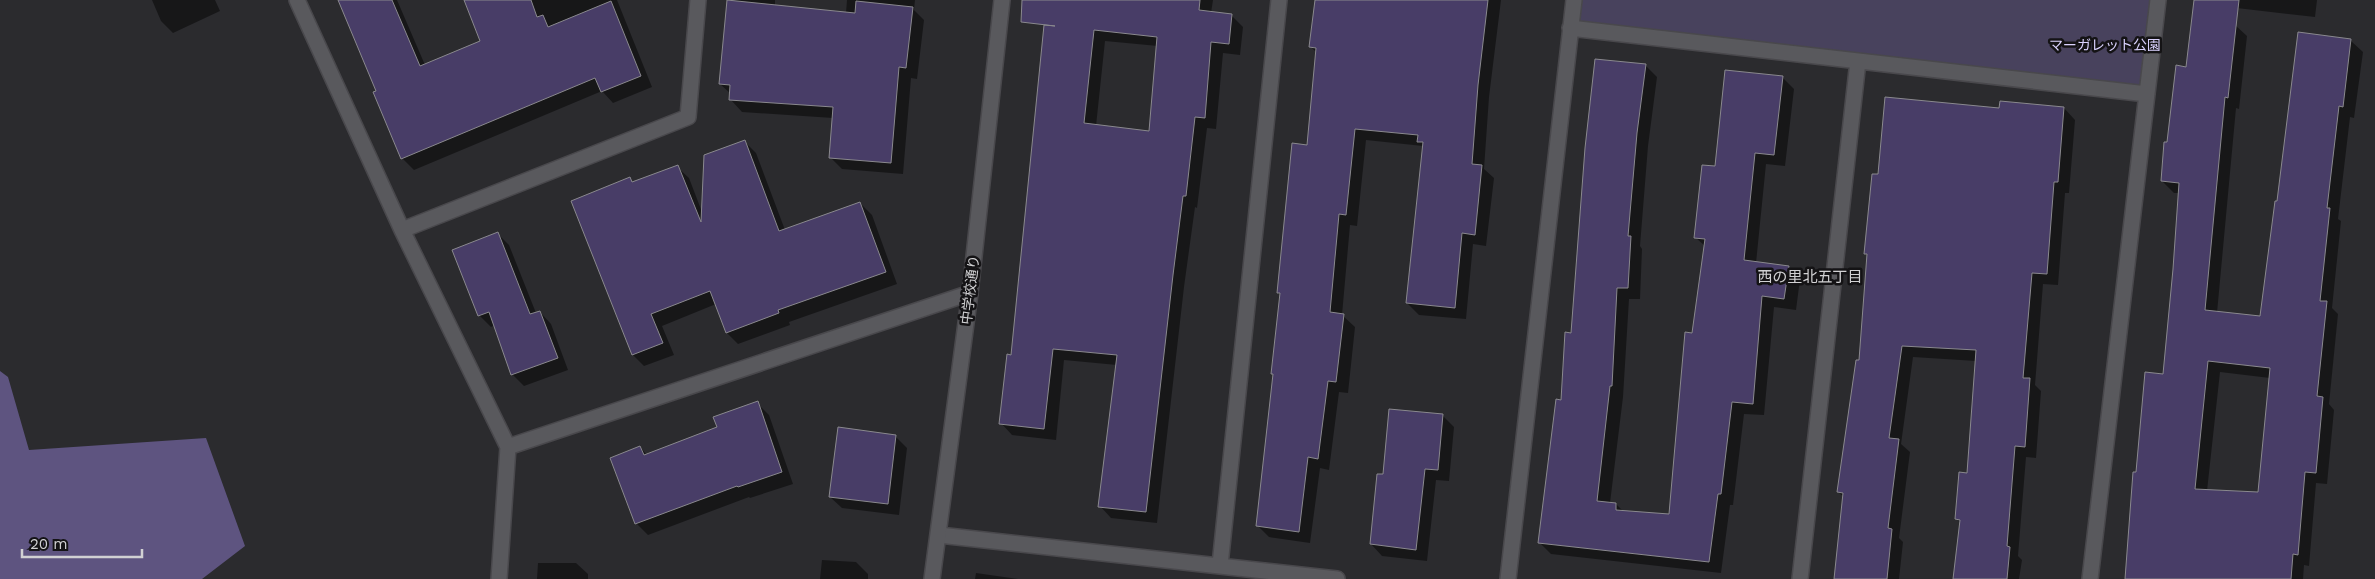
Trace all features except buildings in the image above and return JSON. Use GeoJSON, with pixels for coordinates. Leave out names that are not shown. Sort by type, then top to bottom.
{"type":"FeatureCollection","features":[{"type":"Feature","properties":{"kind":"street"},"geometry":{"type":"LineString","coordinates":[[297,0],[402,230],[508,447],[499,579]]}},
{"type":"Feature","properties":{"kind":"street"},"geometry":{"type":"LineString","coordinates":[[402,230],[688,117],[698,0]]}},
{"type":"Feature","properties":{"kind":"street","name":"中学校通り"},"geometry":{"type":"LineString","coordinates":[[932,579],[970,293],[1002,0]]}},
{"type":"Feature","properties":{"kind":"street"},"geometry":{"type":"LineString","coordinates":[[1220,565],[1279,0]]}},
{"type":"Feature","properties":{"kind":"street"},"geometry":{"type":"LineString","coordinates":[[1508,579],[1574,0]]}},
{"type":"Feature","properties":{"kind":"street"},"geometry":{"type":"LineString","coordinates":[[2090,579],[2158,0]]}},
{"type":"Feature","properties":{"kind":"street"},"geometry":{"type":"LineString","coordinates":[[1570,28],[2147,94]]}},
{"type":"Feature","properties":{"kind":"street"},"geometry":{"type":"LineString","coordinates":[[1800,579],[1858,61]]}},
{"type":"Feature","properties":{"kind":"street"},"geometry":{"type":"LineString","coordinates":[[508,447],[970,293]]}},
{"type":"Feature","properties":{"kind":"street"},"geometry":{"type":"LineString","coordinates":[[939,535],[1337,579]]}},
{"type":"Feature","properties":{"kind":"green space","name":"マーガレット公園"},"geometry":{"type":"Polygon","coordinates":[[[1574,0],[2158,0],[2147,94],[1570,28],[1574,0]]]}},
{"type":"Feature","properties":{"kind":"shaded area"},"geometry":{"type":"Polygon","coordinates":[[[0,371],[8,377],[29,450],[206,438],[245,546],[202,579],[0,579],[0,371]]]}},
{"type":"Feature","properties":{"kind":"district","name":"西の里北五丁目"},"geometry":{"type":"Point","coordinates":[1810,277]}}]}
